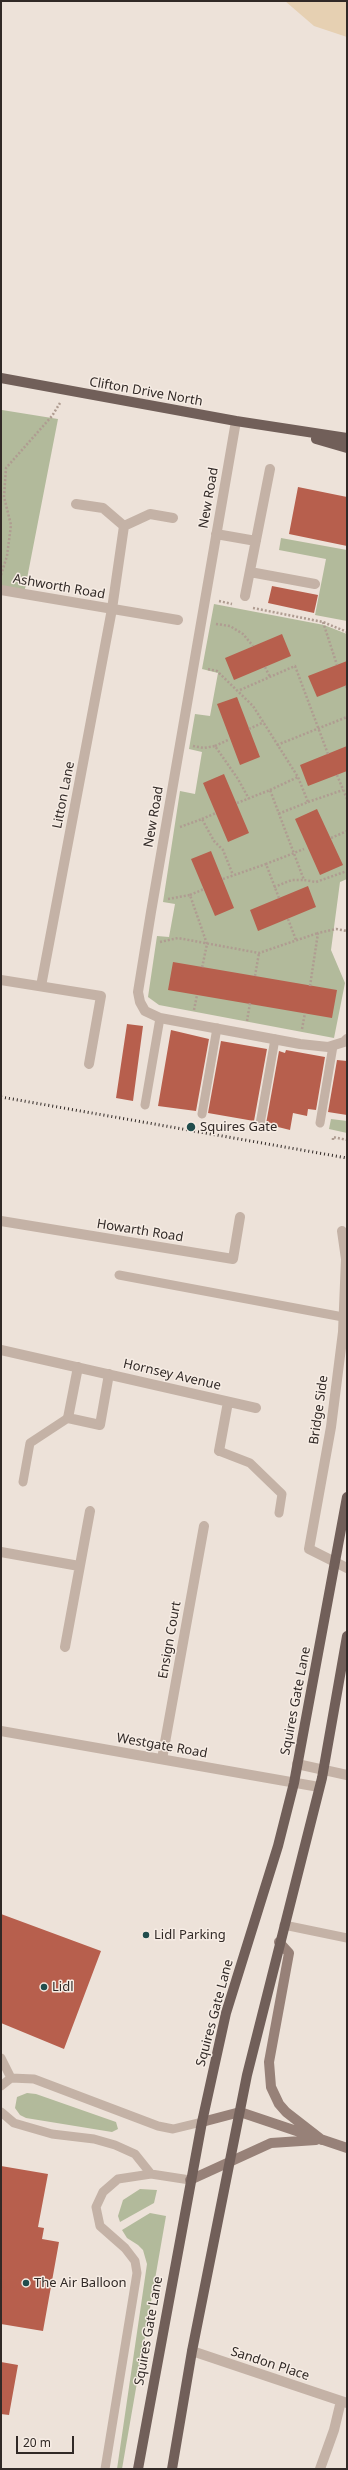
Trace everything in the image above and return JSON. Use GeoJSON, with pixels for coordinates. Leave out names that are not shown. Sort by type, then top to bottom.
{"type":"FeatureCollection","features":[{"type":"Feature","properties":{"kind":"main road","name":"Clifton Drive North"},"geometry":{"type":"LineString","coordinates":[[1,378],[287,430],[347,438]]}},
{"type":"Feature","properties":{"kind":"main road","name":"Clifton Drive North"},"geometry":{"type":"LineString","coordinates":[[287,430],[347,448]]}},
{"type":"Feature","properties":{"kind":"main road","name":"Squires Gate Lane"},"geometry":{"type":"LineString","coordinates":[[138,2469],[190,2180],[202,2122],[226,2013],[278,1846],[294,1783],[335,1563],[344,1525],[347,1497]]}},
{"type":"Feature","properties":{"kind":"main road"},"geometry":{"type":"LineString","coordinates":[[172,2469],[192,2351],[229,2163],[279,1942],[324,1768],[347,1636]]}},
{"type":"Feature","properties":{"kind":"main road"},"geometry":{"type":"LineString","coordinates":[[279,1942],[289,1953],[269,2062],[271,2088],[279,2104],[286,2112],[322,2140]]}},
{"type":"Feature","properties":{"kind":"main road"},"geometry":{"type":"LineString","coordinates":[[202,2122],[240,2112],[347,2148]]}},
{"type":"Feature","properties":{"kind":"main road"},"geometry":{"type":"LineString","coordinates":[[190,2180],[271,2143],[322,2140]]}},
{"type":"Feature","properties":{"kind":"street","name":"New Road"},"geometry":{"type":"LineString","coordinates":[[236,421],[153,897],[138,992],[140,1002],[145,1011],[160,1018],[275,1039],[321,1046],[333,1046]]}},
{"type":"Feature","properties":{"kind":"street"},"geometry":{"type":"LineString","coordinates":[[246,596],[270,469]]}},
{"type":"Feature","properties":{"kind":"street"},"geometry":{"type":"LineString","coordinates":[[76,504],[103,508],[124,526],[150,514],[173,518]]}},
{"type":"Feature","properties":{"kind":"street","name":"Ashworth Road"},"geometry":{"type":"LineString","coordinates":[[112,609],[124,526]]}},
{"type":"Feature","properties":{"kind":"street"},"geometry":{"type":"LineString","coordinates":[[216,534],[256,541]]}},
{"type":"Feature","properties":{"kind":"street"},"geometry":{"type":"LineString","coordinates":[[250,572],[315,584]]}},
{"type":"Feature","properties":{"kind":"street","name":"Ashworth Road"},"geometry":{"type":"LineString","coordinates":[[1,590],[178,620]]}},
{"type":"Feature","properties":{"kind":"street","name":"Litton Lane"},"geometry":{"type":"LineString","coordinates":[[41,986],[112,609]]}},
{"type":"Feature","properties":{"kind":"street"},"geometry":{"type":"LineString","coordinates":[[1,980],[101,996],[88,1064]]}},
{"type":"Feature","properties":{"kind":"street"},"geometry":{"type":"LineString","coordinates":[[333,1046],[347,1039]]}},
{"type":"Feature","properties":{"kind":"street","name":"Howarth Road"},"geometry":{"type":"LineString","coordinates":[[1,1221],[233,1259],[240,1217]]}},
{"type":"Feature","properties":{"kind":"street","name":"Bridge Side"},"geometry":{"type":"LineString","coordinates":[[342,1231],[346,1259],[343,1317],[331,1427],[309,1549],[347,1568]]}},
{"type":"Feature","properties":{"kind":"street","name":"Hornsey Avenue"},"geometry":{"type":"LineString","coordinates":[[1,1350],[256,1408]]}},
{"type":"Feature","properties":{"kind":"street"},"geometry":{"type":"LineString","coordinates":[[68,1418],[78,1367]]}},
{"type":"Feature","properties":{"kind":"street","name":"Hornsey Avenue"},"geometry":{"type":"LineString","coordinates":[[68,1418],[100,1424],[109,1374]]}},
{"type":"Feature","properties":{"kind":"street","name":"Hornsey Avenue"},"geometry":{"type":"LineString","coordinates":[[219,1451],[228,1402]]}},
{"type":"Feature","properties":{"kind":"street"},"geometry":{"type":"LineString","coordinates":[[65,1647],[90,1511]]}},
{"type":"Feature","properties":{"kind":"street","name":"Ensign Court"},"geometry":{"type":"LineString","coordinates":[[162,1759],[204,1526]]}},
{"type":"Feature","properties":{"kind":"street"},"geometry":{"type":"LineString","coordinates":[[1,1552],[79,1566]]}},
{"type":"Feature","properties":{"kind":"street","name":"Westgate Road"},"geometry":{"type":"LineString","coordinates":[[1,1731],[319,1787]]}},
{"type":"Feature","properties":{"kind":"street"},"geometry":{"type":"LineString","coordinates":[[297,1764],[324,1768],[347,1775]]}},
{"type":"Feature","properties":{"kind":"street","name":"Sandon Place"},"geometry":{"type":"LineString","coordinates":[[192,2351],[344,2402],[320,2469]]}},
{"type":"Feature","properties":{"kind":"lane"},"geometry":{"type":"LineString","coordinates":[[145,1105],[160,1018]]}},
{"type":"Feature","properties":{"kind":"lane"},"geometry":{"type":"LineString","coordinates":[[202,1114],[217,1028]]}},
{"type":"Feature","properties":{"kind":"lane"},"geometry":{"type":"LineString","coordinates":[[260,1124],[275,1039]]}},
{"type":"Feature","properties":{"kind":"lane"},"geometry":{"type":"LineString","coordinates":[[320,1123],[333,1046]]}},
{"type":"Feature","properties":{"kind":"lane"},"geometry":{"type":"LineString","coordinates":[[119,1275],[343,1317]]}},
{"type":"Feature","properties":{"kind":"lane"},"geometry":{"type":"LineString","coordinates":[[23,1482],[30,1443],[68,1418]]}},
{"type":"Feature","properties":{"kind":"lane"},"geometry":{"type":"LineString","coordinates":[[219,1451],[250,1463],[282,1494],[279,1513]]}},
{"type":"Feature","properties":{"kind":"lane"},"geometry":{"type":"LineString","coordinates":[[284,1925],[347,1938]]}},
{"type":"Feature","properties":{"kind":"lane"},"geometry":{"type":"LineString","coordinates":[[1,2058],[11,2078]]}},
{"type":"Feature","properties":{"kind":"lane"},"geometry":{"type":"LineString","coordinates":[[1,2086],[11,2078],[34,2079],[146,2122],[173,2130],[202,2122]]}},
{"type":"Feature","properties":{"kind":"lane"},"geometry":{"type":"LineString","coordinates":[[1,2112],[14,2123],[52,2134],[94,2139],[115,2145],[135,2154],[151,2174]]}},
{"type":"Feature","properties":{"kind":"lane"},"geometry":{"type":"LineString","coordinates":[[105,2469],[137,2273],[135,2261],[128,2252],[100,2226],[96,2207],[103,2192],[118,2179],[151,2174],[190,2180]]}},
{"type":"Feature","properties":{"kind":"path"},"geometry":{"type":"LineString","coordinates":[[1,575],[7,556],[11,525],[4,497],[6,468],[52,416],[67,390]]}},
{"type":"Feature","properties":{"kind":"path"},"geometry":{"type":"LineString","coordinates":[[205,598],[235,604]]}},
{"type":"Feature","properties":{"kind":"path"},"geometry":{"type":"LineString","coordinates":[[249,607],[323,622],[347,632]]}},
{"type":"Feature","properties":{"kind":"path"},"geometry":{"type":"LineString","coordinates":[[201,621],[230,626],[243,634],[254,646]]}},
{"type":"Feature","properties":{"kind":"path"},"geometry":{"type":"LineString","coordinates":[[323,622],[338,665]]}},
{"type":"Feature","properties":{"kind":"path"},"geometry":{"type":"LineString","coordinates":[[194,666],[217,671],[239,690],[264,722],[298,777],[308,802]]}},
{"type":"Feature","properties":{"kind":"path"},"geometry":{"type":"LineString","coordinates":[[239,690],[295,666],[328,754]]}},
{"type":"Feature","properties":{"kind":"path"},"geometry":{"type":"LineString","coordinates":[[265,667],[270,677]]}},
{"type":"Feature","properties":{"kind":"path"},"geometry":{"type":"LineString","coordinates":[[277,745],[347,717]]}},
{"type":"Feature","properties":{"kind":"path"},"geometry":{"type":"LineString","coordinates":[[249,730],[264,722]]}},
{"type":"Feature","properties":{"kind":"path"},"geometry":{"type":"LineString","coordinates":[[180,744],[204,748],[215,746],[228,740]]}},
{"type":"Feature","properties":{"kind":"path"},"geometry":{"type":"LineString","coordinates":[[215,746],[238,779],[249,799]]}},
{"type":"Feature","properties":{"kind":"path"},"geometry":{"type":"LineString","coordinates":[[337,775],[347,799]]}},
{"type":"Feature","properties":{"kind":"path"},"geometry":{"type":"LineString","coordinates":[[237,803],[298,777]]}},
{"type":"Feature","properties":{"kind":"path"},"geometry":{"type":"LineString","coordinates":[[270,790],[304,880]]}},
{"type":"Feature","properties":{"kind":"path"},"geometry":{"type":"LineString","coordinates":[[278,814],[343,790]]}},
{"type":"Feature","properties":{"kind":"path"},"geometry":{"type":"LineString","coordinates":[[166,827],[174,829],[216,813]]}},
{"type":"Feature","properties":{"kind":"path"},"geometry":{"type":"LineString","coordinates":[[202,819],[214,841],[223,850],[234,875]]}},
{"type":"Feature","properties":{"kind":"path"},"geometry":{"type":"LineString","coordinates":[[330,838],[347,831]]}},
{"type":"Feature","properties":{"kind":"path"},"geometry":{"type":"LineString","coordinates":[[223,879],[304,849]]}},
{"type":"Feature","properties":{"kind":"path"},"geometry":{"type":"LineString","coordinates":[[266,864],[279,898]]}},
{"type":"Feature","properties":{"kind":"path"},"geometry":{"type":"LineString","coordinates":[[274,887],[292,880],[316,882],[347,871]]}},
{"type":"Feature","properties":{"kind":"path"},"geometry":{"type":"LineString","coordinates":[[153,897],[168,899],[190,894],[204,888]]}},
{"type":"Feature","properties":{"kind":"path"},"geometry":{"type":"LineString","coordinates":[[190,894],[207,944],[202,968]]}},
{"type":"Feature","properties":{"kind":"path"},"geometry":{"type":"LineString","coordinates":[[288,919],[296,940]]}},
{"type":"Feature","properties":{"kind":"path"},"geometry":{"type":"LineString","coordinates":[[146,940],[161,942],[178,938],[259,952],[318,933],[336,929],[347,931]]}},
{"type":"Feature","properties":{"kind":"path"},"geometry":{"type":"LineString","coordinates":[[310,986],[318,933]]}},
{"type":"Feature","properties":{"kind":"path"},"geometry":{"type":"LineString","coordinates":[[255,976],[259,952]]}},
{"type":"Feature","properties":{"kind":"path"},"geometry":{"type":"LineString","coordinates":[[333,1140],[333,1137],[347,1140]]}},
{"type":"Feature","properties":{"kind":"green space"},"geometry":{"type":"Polygon","coordinates":[[[2,410],[58,419],[24,594],[1,590],[2,410]]]}},
{"type":"Feature","properties":{"kind":"green space"},"geometry":{"type":"Polygon","coordinates":[[[281,538],[347,550],[347,621],[315,615],[326,559],[279,550],[281,538]]]}},
{"type":"Feature","properties":{"kind":"green space"},"geometry":{"type":"Polygon","coordinates":[[[214,604],[324,625],[347,634],[347,879],[340,882],[331,950],[345,983],[334,1038],[159,1005],[148,997],[157,936],[169,937],[175,904],[163,902],[180,791],[195,794],[202,752],[189,749],[195,714],[210,716],[218,673],[202,669],[214,604]]]}},
{"type":"Feature","properties":{"kind":"green space"},"geometry":{"type":"Polygon","coordinates":[[[331,1119],[347,1121],[347,1133],[329,1129],[331,1119]]]}},
{"type":"Feature","properties":{"kind":"green space"},"geometry":{"type":"Polygon","coordinates":[[[27,2093],[36,2094],[116,2122],[118,2129],[112,2132],[26,2118],[20,2115],[15,2108],[17,2097],[27,2093]]]}},
{"type":"Feature","properties":{"kind":"green space"},"geometry":{"type":"Polygon","coordinates":[[[140,2189],[157,2190],[154,2203],[120,2222],[118,2216],[123,2200],[140,2189]]]}},
{"type":"Feature","properties":{"kind":"green space"},"geometry":{"type":"Polygon","coordinates":[[[150,2213],[166,2216],[122,2469],[117,2469],[147,2264],[143,2250],[127,2238],[122,2230],[150,2213]]]}},
{"type":"Feature","properties":{"kind":"sand"},"geometry":{"type":"Polygon","coordinates":[[[285,1],[347,1],[347,37],[314,26],[285,1]]]}},
{"type":"Feature","properties":{"kind":"building"},"geometry":{"type":"Polygon","coordinates":[[[298,487],[347,497],[347,546],[289,534],[298,487]]]}},
{"type":"Feature","properties":{"kind":"building"},"geometry":{"type":"Polygon","coordinates":[[[272,586],[318,595],[314,613],[268,603],[272,586]]]}},
{"type":"Feature","properties":{"kind":"building"},"geometry":{"type":"Polygon","coordinates":[[[282,634],[291,656],[234,680],[225,658],[282,634]]]}},
{"type":"Feature","properties":{"kind":"building"},"geometry":{"type":"Polygon","coordinates":[[[347,661],[347,685],[317,697],[308,676],[347,661]]]}},
{"type":"Feature","properties":{"kind":"building"},"geometry":{"type":"Polygon","coordinates":[[[237,697],[260,757],[240,765],[217,704],[237,697]]]}},
{"type":"Feature","properties":{"kind":"building"},"geometry":{"type":"Polygon","coordinates":[[[347,746],[347,771],[308,786],[300,765],[347,746]]]}},
{"type":"Feature","properties":{"kind":"building"},"geometry":{"type":"Polygon","coordinates":[[[224,774],[249,833],[228,842],[203,783],[224,774]]]}},
{"type":"Feature","properties":{"kind":"building"},"geometry":{"type":"Polygon","coordinates":[[[317,809],[343,865],[320,875],[295,819],[317,809]]]}},
{"type":"Feature","properties":{"kind":"building"},"geometry":{"type":"Polygon","coordinates":[[[211,851],[234,908],[215,916],[191,859],[211,851]]]}},
{"type":"Feature","properties":{"kind":"building"},"geometry":{"type":"Polygon","coordinates":[[[308,886],[316,907],[258,931],[250,910],[308,886]]]}},
{"type":"Feature","properties":{"kind":"building"},"geometry":{"type":"Polygon","coordinates":[[[173,962],[337,990],[332,1018],[168,990],[173,962]]]}},
{"type":"Feature","properties":{"kind":"building"},"geometry":{"type":"Polygon","coordinates":[[[127,1024],[143,1026],[133,1101],[116,1098],[127,1024]]]}},
{"type":"Feature","properties":{"kind":"building"},"geometry":{"type":"Polygon","coordinates":[[[171,1030],[209,1039],[196,1111],[158,1106],[171,1030]]]}},
{"type":"Feature","properties":{"kind":"building"},"geometry":{"type":"Polygon","coordinates":[[[221,1041],[267,1049],[254,1121],[208,1113],[221,1041]]]}},
{"type":"Feature","properties":{"kind":"building"},"geometry":{"type":"Polygon","coordinates":[[[286,1050],[325,1057],[316,1110],[308,1109],[307,1116],[293,1113],[290,1130],[266,1124],[279,1051],[285,1053],[286,1050]]]}},
{"type":"Feature","properties":{"kind":"building"},"geometry":{"type":"Polygon","coordinates":[[[337,1060],[347,1061],[347,1115],[328,1112],[337,1060]]]}},
{"type":"Feature","properties":{"kind":"building","name":"Lidl"},"geometry":{"type":"Polygon","coordinates":[[[1,1914],[101,1951],[64,2049],[1,2023],[1,1914]]]}},
{"type":"Feature","properties":{"kind":"building","name":"The Air Balloon"},"geometry":{"type":"Polygon","coordinates":[[[1,2166],[48,2174],[38,2227],[44,2228],[42,2239],[59,2242],[43,2331],[1,2324],[1,2166]]]}},
{"type":"Feature","properties":{"kind":"building"},"geometry":{"type":"Polygon","coordinates":[[[1,2362],[18,2365],[9,2415],[1,2414],[1,2362]]]}},
{"type":"Feature","properties":{"kind":"railway"},"geometry":{"type":"LineString","coordinates":[[1,1097],[347,1158]]}},
{"type":"Feature","properties":{"kind":"place","name":"Squires Gate"},"geometry":{"type":"Point","coordinates":[191,1127]}},
{"type":"Feature","properties":{"kind":"place","name":"Lidl Parking"},"geometry":{"type":"Point","coordinates":[146,1935]}},
{"type":"Feature","properties":{"kind":"place","name":"Lidl"},"geometry":{"type":"Point","coordinates":[44,1987]}},
{"type":"Feature","properties":{"kind":"place","name":"The Air Balloon"},"geometry":{"type":"Point","coordinates":[26,2283]}}]}
